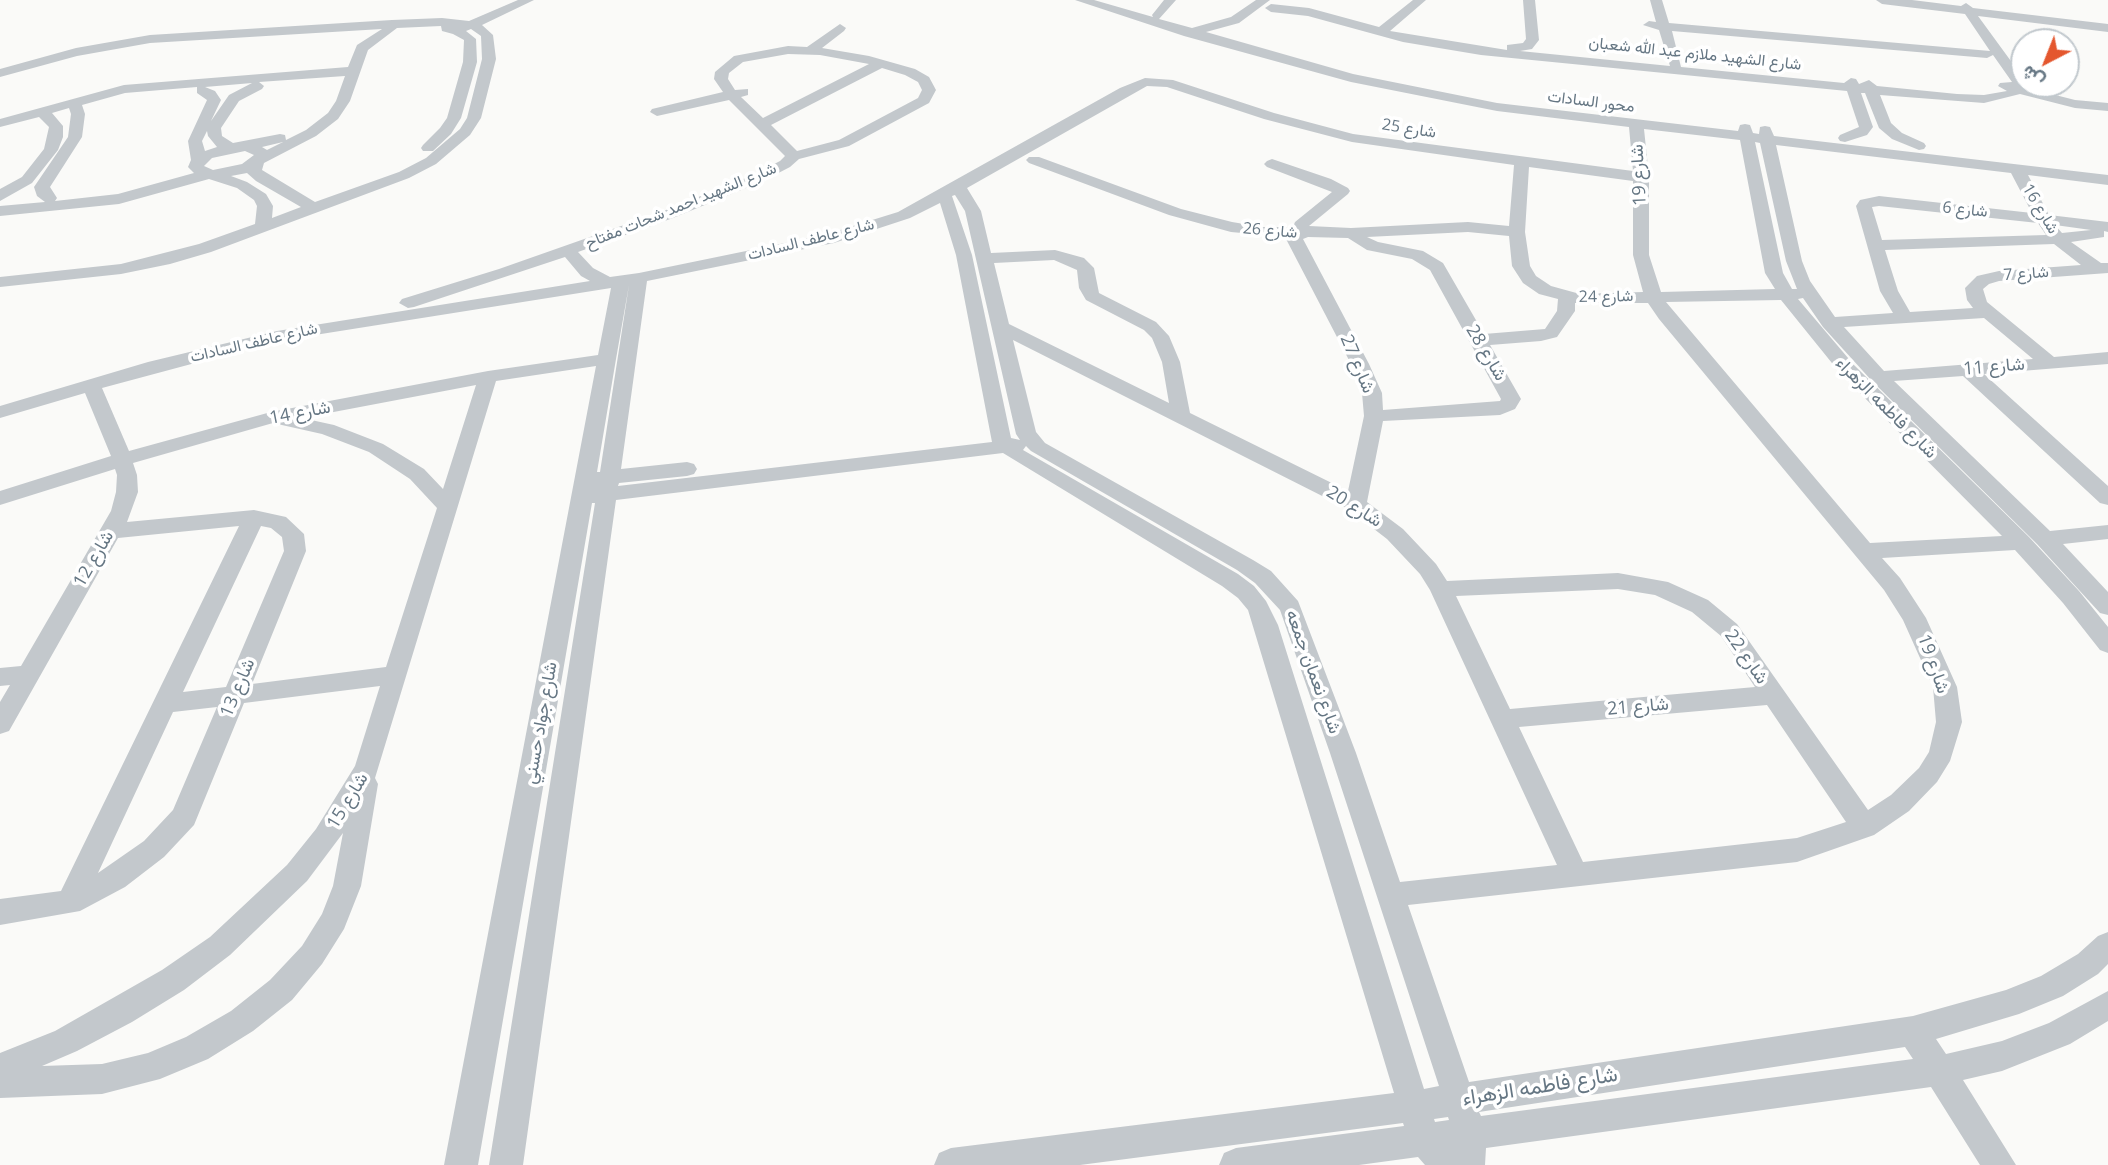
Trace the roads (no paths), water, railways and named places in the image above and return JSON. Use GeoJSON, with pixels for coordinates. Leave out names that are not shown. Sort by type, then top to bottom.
{"type":"FeatureCollection","features":[{"type":"Feature","properties":{"kind":"street"},"geometry":{"type":"LineString","coordinates":[[465,28],[528,0]]}},
{"type":"Feature","properties":{"kind":"street","name":"محور السادات"},"geometry":{"type":"LineString","coordinates":[[1081,0],[1194,30],[1252,39],[1359,74],[1477,97],[1745,133]]}},
{"type":"Feature","properties":{"kind":"street"},"geometry":{"type":"LineString","coordinates":[[1158,15],[1170,0]]}},
{"type":"Feature","properties":{"kind":"street","name":"شارع الشهيد ملازم عبد الله شعبان"},"geometry":{"type":"LineString","coordinates":[[1303,0],[1377,28],[1433,38],[1512,48],[1548,41],[1676,65],[1984,99],[2010,94]]}},
{"type":"Feature","properties":{"kind":"street"},"geometry":{"type":"LineString","coordinates":[[1377,28],[1402,0]]}},
{"type":"Feature","properties":{"kind":"street"},"geometry":{"type":"LineString","coordinates":[[1377,28],[1420,0]]}},
{"type":"Feature","properties":{"kind":"street"},"geometry":{"type":"LineString","coordinates":[[1512,48],[1527,46],[1533,40],[1529,0]]}},
{"type":"Feature","properties":{"kind":"street"},"geometry":{"type":"LineString","coordinates":[[1542,0],[1548,41]]}},
{"type":"Feature","properties":{"kind":"street"},"geometry":{"type":"LineString","coordinates":[[1642,0],[1658,24],[1676,65]]}},
{"type":"Feature","properties":{"kind":"street"},"geometry":{"type":"LineString","coordinates":[[1656,0],[1661,63]]}},
{"type":"Feature","properties":{"kind":"street"},"geometry":{"type":"LineString","coordinates":[[1882,0],[2108,25]]}},
{"type":"Feature","properties":{"kind":"street"},"geometry":{"type":"LineString","coordinates":[[1911,0],[1960,8],[2010,69]]}},
{"type":"Feature","properties":{"kind":"street"},"geometry":{"type":"LineString","coordinates":[[1112,1],[1131,1]]}},
{"type":"Feature","properties":{"kind":"street","name":"محور السادات"},"geometry":{"type":"LineString","coordinates":[[1112,1],[1158,15],[1194,30]]}},
{"type":"Feature","properties":{"kind":"street"},"geometry":{"type":"LineString","coordinates":[[1194,30],[1235,20],[1273,3]]}},
{"type":"Feature","properties":{"kind":"street"},"geometry":{"type":"LineString","coordinates":[[1252,39],[1273,3]]}},
{"type":"Feature","properties":{"kind":"street","name":"شارع الشهيد ملازم عبد الله شعبان"},"geometry":{"type":"LineString","coordinates":[[1273,3],[1481,51],[1852,85]]}},
{"type":"Feature","properties":{"kind":"street"},"geometry":{"type":"LineString","coordinates":[[1960,8],[2001,76],[2001,85],[2010,87]]}},
{"type":"Feature","properties":{"kind":"street"},"geometry":{"type":"LineString","coordinates":[[1658,24],[1985,51]]}},
{"type":"Feature","properties":{"kind":"street"},"geometry":{"type":"LineString","coordinates":[[0,80],[113,51],[391,27]]}},
{"type":"Feature","properties":{"kind":"street"},"geometry":{"type":"LineString","coordinates":[[0,203],[138,186],[238,147],[281,137],[309,121],[329,102],[362,48],[391,27]]}},
{"type":"Feature","properties":{"kind":"street"},"geometry":{"type":"LineString","coordinates":[[0,73],[76,52],[150,40],[391,27],[465,28],[486,35],[489,59],[474,118],[466,132],[451,146],[404,175],[308,205],[164,260],[121,269],[0,282]]}},
{"type":"Feature","properties":{"kind":"street"},"geometry":{"type":"LineString","coordinates":[[811,50],[840,29]]}},
{"type":"Feature","properties":{"kind":"street"},"geometry":{"type":"LineString","coordinates":[[0,211],[118,199],[211,174],[236,172],[258,161],[324,124],[344,101],[346,44],[332,34]]}},
{"type":"Feature","properties":{"kind":"street","name":"محور السادات"},"geometry":{"type":"LineString","coordinates":[[1252,39],[1351,78],[1508,109],[1636,125],[1766,135],[2018,171],[2108,180]]}},
{"type":"Feature","properties":{"kind":"street"},"geometry":{"type":"LineString","coordinates":[[739,93],[721,79],[722,72],[739,59],[771,51],[811,50],[869,60],[878,65]]}},
{"type":"Feature","properties":{"kind":"street"},"geometry":{"type":"LineString","coordinates":[[739,93],[740,70],[771,57],[813,57],[878,65],[910,72],[924,80],[929,90],[924,100],[844,143],[801,155]]}},
{"type":"Feature","properties":{"kind":"street"},"geometry":{"type":"LineString","coordinates":[[767,122],[878,65]]}},
{"type":"Feature","properties":{"kind":"street"},"geometry":{"type":"LineString","coordinates":[[76,104],[122,96],[345,76]]}},
{"type":"Feature","properties":{"kind":"street"},"geometry":{"type":"LineString","coordinates":[[0,130],[76,104],[150,86],[345,76]]}},
{"type":"Feature","properties":{"kind":"street","name":"شارع عاطف السادات"},"geometry":{"type":"LineString","coordinates":[[955,197],[1136,85],[1156,82],[1179,86]]}},
{"type":"Feature","properties":{"kind":"street"},"geometry":{"type":"LineString","coordinates":[[1845,138],[1862,132],[1866,127],[1852,85]]}},
{"type":"Feature","properties":{"kind":"street","name":"شارع الشهيد ملازم عبد الله شعبان"},"geometry":{"type":"LineString","coordinates":[[1870,87],[1971,93],[2001,85]]}},
{"type":"Feature","properties":{"kind":"street"},"geometry":{"type":"LineString","coordinates":[[257,86],[234,98],[214,128],[215,136],[220,143],[260,151],[254,171],[261,178],[308,205]]}},
{"type":"Feature","properties":{"kind":"street","name":"شارع عاطف السادات"},"geometry":{"type":"LineString","coordinates":[[794,260],[866,242],[1034,160],[1149,92],[1179,86]]}},
{"type":"Feature","properties":{"kind":"street","name":"شارع 25"},"geometry":{"type":"LineString","coordinates":[[1179,86],[1323,131],[1413,148],[1641,177]]}},
{"type":"Feature","properties":{"kind":"street"},"geometry":{"type":"LineString","coordinates":[[1870,87],[1884,125],[1897,136],[1919,146]]}},
{"type":"Feature","properties":{"kind":"street"},"geometry":{"type":"LineString","coordinates":[[202,90],[214,100],[195,141],[197,170],[242,184],[260,197],[265,206],[263,222]]}},
{"type":"Feature","properties":{"kind":"street"},"geometry":{"type":"LineString","coordinates":[[657,112],[739,93]]}},
{"type":"Feature","properties":{"kind":"street","name":"شارع الشهيد احمد شحات مفتاح"},"geometry":{"type":"LineString","coordinates":[[415,313],[572,255],[773,172],[801,155],[739,93]]}},
{"type":"Feature","properties":{"kind":"street"},"geometry":{"type":"LineString","coordinates":[[2052,98],[2075,104],[2108,107]]}},
{"type":"Feature","properties":{"kind":"street"},"geometry":{"type":"LineString","coordinates":[[49,198],[43,193],[43,187],[72,145],[76,104]]}},
{"type":"Feature","properties":{"kind":"street"},"geometry":{"type":"LineString","coordinates":[[0,123],[46,113]]}},
{"type":"Feature","properties":{"kind":"street"},"geometry":{"type":"LineString","coordinates":[[0,196],[27,180],[51,150],[56,137],[56,126],[46,113]]}},
{"type":"Feature","properties":{"kind":"street","name":"شارع 19"},"geometry":{"type":"LineString","coordinates":[[1391,895],[1797,850],[1864,827],[1900,803],[1928,775],[1941,754],[1949,722],[1945,687],[1914,618],[1865,551],[1665,315],[1653,296],[1641,255],[1641,177],[1636,125]]}},
{"type":"Feature","properties":{"kind":"street","name":"شارع فاطمه الزهراء"},"geometry":{"type":"LineString","coordinates":[[1745,133],[1774,273],[1785,294],[1820,341],[2033,541],[2108,607]]}},
{"type":"Feature","properties":{"kind":"street","name":"محور السادات"},"geometry":{"type":"LineString","coordinates":[[1766,135],[1845,138],[2108,166]]}},
{"type":"Feature","properties":{"kind":"street","name":"شارع فاطمه الزهراء"},"geometry":{"type":"LineString","coordinates":[[1766,135],[1794,261],[1808,293],[1829,323],[2033,541],[2071,597],[2108,644]]}},
{"type":"Feature","properties":{"kind":"street","name":"شارع 26"},"geometry":{"type":"LineString","coordinates":[[1034,160],[1202,220],[1262,232],[1351,233],[1468,227],[1517,232]]}},
{"type":"Feature","properties":{"kind":"street","name":"شارع 24"},"geometry":{"type":"LineString","coordinates":[[1521,162],[1517,232],[1524,273],[1536,285],[1567,297],[1808,293]]}},
{"type":"Feature","properties":{"kind":"street"},"geometry":{"type":"LineString","coordinates":[[1272,164],[1326,182],[1342,191],[1301,225],[1297,234]]}},
{"type":"Feature","properties":{"kind":"street","name":"شارع 16"},"geometry":{"type":"LineString","coordinates":[[2018,171],[2058,239],[2103,269]]}},
{"type":"Feature","properties":{"kind":"street"},"geometry":{"type":"LineString","coordinates":[[595,487],[1028,435],[973,211],[955,197]]}},
{"type":"Feature","properties":{"kind":"street"},"geometry":{"type":"LineString","coordinates":[[955,197],[964,255],[1002,440]]}},
{"type":"Feature","properties":{"kind":"street","name":"شارع 6"},"geometry":{"type":"LineString","coordinates":[[1905,318],[1889,292],[1878,245],[1864,206],[1871,201],[1988,212],[2108,228]]}},
{"type":"Feature","properties":{"kind":"street"},"geometry":{"type":"LineString","coordinates":[[1988,212],[2011,241]]}},
{"type":"Feature","properties":{"kind":"street","name":"شارع عاطف السادات"},"geometry":{"type":"LineString","coordinates":[[0,412],[291,348],[624,286],[910,219]]}},
{"type":"Feature","properties":{"kind":"street"},"geometry":{"type":"LineString","coordinates":[[0,270],[86,262],[161,250],[263,222]]}},
{"type":"Feature","properties":{"kind":"street","name":"شارع 28"},"geometry":{"type":"LineString","coordinates":[[1351,233],[1364,242],[1417,255],[1437,267],[1511,399],[1507,405],[1489,410],[1374,416]]}},
{"type":"Feature","properties":{"kind":"street","name":"شارع 6"},"geometry":{"type":"LineString","coordinates":[[1878,245],[2058,239],[2108,233]]}},
{"type":"Feature","properties":{"kind":"street","name":"شارع 27"},"geometry":{"type":"LineString","coordinates":[[1297,234],[1372,393],[1374,416],[1356,504]]}},
{"type":"Feature","properties":{"kind":"street"},"geometry":{"type":"LineString","coordinates":[[572,255],[587,272],[624,286]]}},
{"type":"Feature","properties":{"kind":"street","name":"شارع الشهيد احمد شحات مفتاح"},"geometry":{"type":"LineString","coordinates":[[333,326],[572,255]]}},
{"type":"Feature","properties":{"kind":"street"},"geometry":{"type":"LineString","coordinates":[[984,258],[1055,255],[1078,262],[1085,268],[1088,288],[1093,296],[1101,303],[1150,326],[1160,336],[1171,362],[1181,417]]}},
{"type":"Feature","properties":{"kind":"street","name":"شارع 7"},"geometry":{"type":"LineString","coordinates":[[1988,312],[1973,293],[1974,288],[1983,280],[1999,276],[2103,269]]}},
{"type":"Feature","properties":{"kind":"street","name":"شارع عاطف السادات"},"geometry":{"type":"LineString","coordinates":[[0,429],[94,392],[217,350],[333,326],[415,313],[624,286]]}},
{"type":"Feature","properties":{"kind":"street","name":"شارع جواد حسني"},"geometry":{"type":"LineString","coordinates":[[461,1165],[595,487],[607,359],[624,286]]}},
{"type":"Feature","properties":{"kind":"street","name":"شارع جواد حسني"},"geometry":{"type":"LineString","coordinates":[[506,1165],[624,286]]}},
{"type":"Feature","properties":{"kind":"street"},"geometry":{"type":"LineString","coordinates":[[1477,340],[1541,337],[1551,333],[1566,312],[1567,297]]}},
{"type":"Feature","properties":{"kind":"street"},"geometry":{"type":"LineString","coordinates":[[1829,323],[1988,312],[2050,363]]}},
{"type":"Feature","properties":{"kind":"street","name":"شارع 20"},"geometry":{"type":"LineString","coordinates":[[1001,327],[1356,504],[1412,551],[1441,589],[1576,876]]}},
{"type":"Feature","properties":{"kind":"street","name":"شارع 11"},"geometry":{"type":"LineString","coordinates":[[1879,377],[2108,358]]}},
{"type":"Feature","properties":{"kind":"street","name":"شارع 14"},"geometry":{"type":"LineString","coordinates":[[0,498],[122,459],[271,418],[488,377],[607,359]]}},
{"type":"Feature","properties":{"kind":"street"},"geometry":{"type":"LineString","coordinates":[[1967,369],[2108,498]]}},
{"type":"Feature","properties":{"kind":"street","name":"شارع 15"},"geometry":{"type":"LineString","coordinates":[[0,1068],[66,1041],[173,980],[220,946],[261,910],[297,873],[326,837],[367,768],[488,377]]}},
{"type":"Feature","properties":{"kind":"street","name":"شارع 12"},"geometry":{"type":"LineString","coordinates":[[0,724],[122,511],[127,492],[127,475],[94,392]]}},
{"type":"Feature","properties":{"kind":"street"},"geometry":{"type":"LineString","coordinates":[[271,418],[327,429],[376,448],[417,474],[448,507]]}},
{"type":"Feature","properties":{"kind":"street","name":"شارع نعمان جمعه"},"geometry":{"type":"LineString","coordinates":[[1028,435],[1245,565],[1278,591],[1298,624],[1343,753],[1459,1099],[1469,1149]]}},
{"type":"Feature","properties":{"kind":"street","name":"شارع نعمان جمعه"},"geometry":{"type":"LineString","coordinates":[[1002,440],[1246,592],[1258,607],[1266,625],[1424,1139],[1448,1165]]}},
{"type":"Feature","properties":{"kind":"street"},"geometry":{"type":"LineString","coordinates":[[70,902],[254,517]]}},
{"type":"Feature","properties":{"kind":"street","name":"شارع 13"},"geometry":{"type":"LineString","coordinates":[[0,912],[70,902],[115,878],[154,849],[184,817],[295,551],[293,534],[278,522],[254,517],[111,531]]}},
{"type":"Feature","properties":{"kind":"street"},"geometry":{"type":"LineString","coordinates":[[1865,551],[2033,541],[2108,532]]}},
{"type":"Feature","properties":{"kind":"street","name":"شارع 22"},"geometry":{"type":"LineString","coordinates":[[1441,589],[1618,581],[1660,588],[1700,606],[1729,630],[1864,827]]}},
{"type":"Feature","properties":{"kind":"street"},"geometry":{"type":"LineString","coordinates":[[0,677],[28,674]]}},
{"type":"Feature","properties":{"kind":"street"},"geometry":{"type":"LineString","coordinates":[[165,704],[397,675]]}},
{"type":"Feature","properties":{"kind":"street","name":"شارع 21"},"geometry":{"type":"LineString","coordinates":[[1503,719],[1773,695]]}},
{"type":"Feature","properties":{"kind":"street"},"geometry":{"type":"LineString","coordinates":[[1308,762],[1317,755],[1343,753]]}},
{"type":"Feature","properties":{"kind":"street"},"geometry":{"type":"LineString","coordinates":[[0,1083],[102,1079],[149,1068],[208,1041],[242,1021],[281,989],[312,955],[334,920],[346,886],[367,768]]}},
{"type":"Feature","properties":{"kind":"street"},"geometry":{"type":"LineString","coordinates":[[1331,839],[1359,836],[1369,830]]}},
{"type":"Feature","properties":{"kind":"street","name":"شارع فاطمه الزهراء"},"geometry":{"type":"LineString","coordinates":[[951,1165],[1414,1106],[1913,1031],[2008,1004],[2052,986],[2088,964],[2108,945]]}},
{"type":"Feature","properties":{"kind":"street","name":"شارع فاطمه الزهراء"},"geometry":{"type":"LineString","coordinates":[[1236,1165],[1424,1139],[1469,1149],[1938,1071],[2002,1056],[2036,1043],[2059,1034],[2108,1005]]}},
{"type":"Feature","properties":{"kind":"street"},"geometry":{"type":"LineString","coordinates":[[1913,1031],[1999,1165]]}}]}
